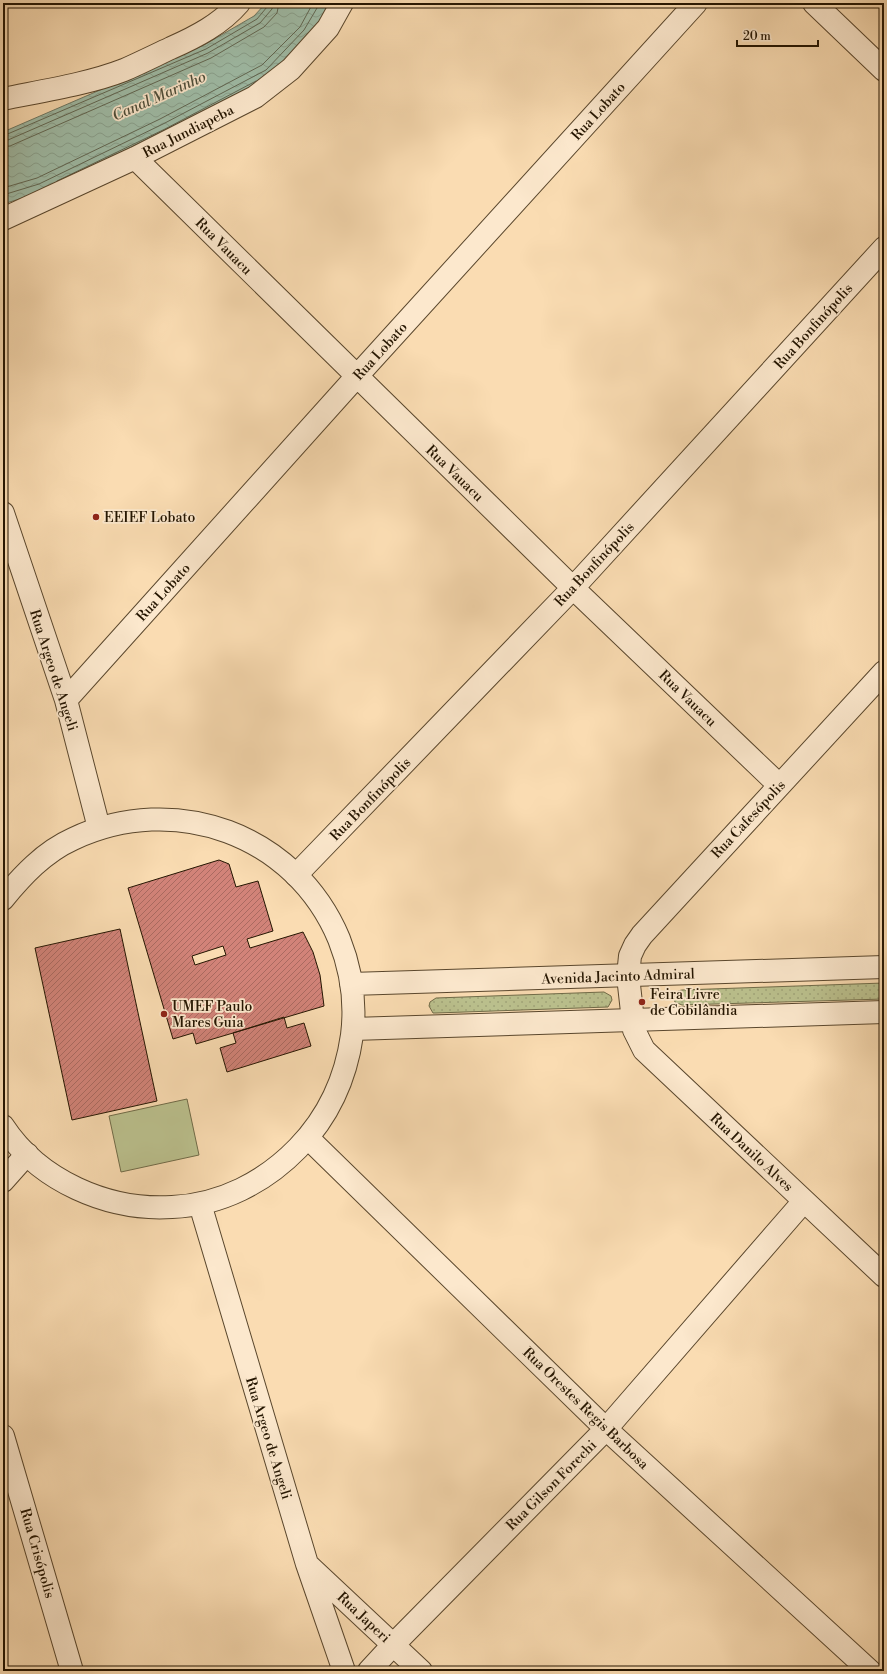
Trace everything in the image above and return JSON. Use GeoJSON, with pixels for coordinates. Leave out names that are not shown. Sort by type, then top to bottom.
{"type":"FeatureCollection","features":[{"type":"Feature","properties":{"kind":"street"},"geometry":{"type":"LineString","coordinates":[[3,99],[84,81],[123,70],[207,30],[222,19],[239,3]]}},
{"type":"Feature","properties":{"kind":"street","name":"Rua Jundiapeba"},"geometry":{"type":"LineString","coordinates":[[3,219],[135,158],[255,97],[291,69],[328,28],[342,3]]}},
{"type":"Feature","properties":{"kind":"street","name":"Rua Lobato"},"geometry":{"type":"LineString","coordinates":[[66,700],[357,376],[696,3]]}},
{"type":"Feature","properties":{"kind":"street"},"geometry":{"type":"LineString","coordinates":[[814,3],[884,70]]}},
{"type":"Feature","properties":{"kind":"street","name":"Rua Vauacu"},"geometry":{"type":"LineString","coordinates":[[135,158],[573,588],[780,785]]}},
{"type":"Feature","properties":{"kind":"street","name":"Rua Bonfinópolis"},"geometry":{"type":"LineString","coordinates":[[296,875],[573,588],[884,248]]}},
{"type":"Feature","properties":{"kind":"street","name":"Rua Argeo de Angeli"},"geometry":{"type":"LineString","coordinates":[[4,522],[66,700],[99,828]]}},
{"type":"Feature","properties":{"kind":"street","name":"Rua Cafesópolis"},"geometry":{"type":"LineString","coordinates":[[632,1020],[628,976],[630,956],[635,944],[642,934],[884,672]]}},
{"type":"Feature","properties":{"kind":"street"},"geometry":{"type":"LineString","coordinates":[[3,899],[22,877],[44,857],[70,840],[99,828],[134,820],[155,819],[169,819],[204,824],[238,835],[269,852],[296,875],[317,898],[333,925],[345,954],[352,984],[354,1007],[350,1049],[339,1087],[323,1116],[308,1138],[285,1161],[259,1180],[230,1195],[200,1204],[173,1207],[146,1207],[120,1203],[94,1196],[70,1185],[47,1171],[27,1154],[3,1126]]}},
{"type":"Feature","properties":{"kind":"street","name":"Avenida Jacinto Admiral"},"geometry":{"type":"LineString","coordinates":[[352,984],[884,968]]}},
{"type":"Feature","properties":{"kind":"street"},"geometry":{"type":"LineString","coordinates":[[353,1029],[884,1012]]}},
{"type":"Feature","properties":{"kind":"street","name":"Rua Danilo Alves"},"geometry":{"type":"LineString","coordinates":[[632,1020],[637,1039],[644,1050],[884,1276]]}},
{"type":"Feature","properties":{"kind":"street","name":"Rua Orestes Regis Barbosa"},"geometry":{"type":"LineString","coordinates":[[308,1138],[606,1430],[870,1671]]}},
{"type":"Feature","properties":{"kind":"street"},"geometry":{"type":"LineString","coordinates":[[3,1181],[27,1154]]}},
{"type":"Feature","properties":{"kind":"street","name":"Rua Gilson Forechi"},"geometry":{"type":"LineString","coordinates":[[369,1671],[606,1430],[804,1201]]}},
{"type":"Feature","properties":{"kind":"street","name":"Rua Argeo de Angeli"},"geometry":{"type":"LineString","coordinates":[[200,1204],[307,1564],[344,1671]]}},
{"type":"Feature","properties":{"kind":"street","name":"Rua Crisópolis"},"geometry":{"type":"LineString","coordinates":[[3,1436],[72,1671]]}},
{"type":"Feature","properties":{"kind":"street","name":"Rua Japeri"},"geometry":{"type":"LineString","coordinates":[[307,1564],[421,1671]]}},
{"type":"Feature","properties":{"kind":"green space"},"geometry":{"type":"Polygon","coordinates":[[[884,983],[884,999],[682,1005],[675,1002],[674,998],[676,993],[682,990],[884,983]]]}},
{"type":"Feature","properties":{"kind":"green space"},"geometry":{"type":"Polygon","coordinates":[[[604,992],[611,996],[612,1000],[608,1007],[433,1013],[429,1006],[430,1002],[436,998],[604,992]]]}},
{"type":"Feature","properties":{"kind":"green space"},"geometry":{"type":"Polygon","coordinates":[[[187,1099],[199,1155],[121,1172],[109,1116],[187,1099]]]}},
{"type":"Feature","properties":{"kind":"water","name":"Canal Marinho"},"geometry":{"type":"Polygon","coordinates":[[[266,3],[330,3],[312,36],[272,77],[42,192],[3,204],[3,132],[204,45],[254,16],[266,3]]]}},
{"type":"Feature","properties":{"kind":"building"},"geometry":{"type":"Polygon","coordinates":[[[219,860],[229,864],[236,887],[258,881],[273,931],[247,939],[250,948],[303,932],[313,952],[320,975],[324,1006],[196,1044],[193,1033],[173,1039],[128,888],[219,860]],[[223,946],[192,956],[195,965],[226,955],[223,946]]]}},
{"type":"Feature","properties":{"kind":"building"},"geometry":{"type":"Polygon","coordinates":[[[120,929],[157,1101],[72,1120],[35,948],[120,929]]]}},
{"type":"Feature","properties":{"kind":"building"},"geometry":{"type":"Polygon","coordinates":[[[284,1017],[287,1028],[304,1023],[311,1046],[227,1072],[220,1048],[236,1043],[233,1033],[284,1017]]]}},
{"type":"Feature","properties":{"kind":"place","name":"EEIEF Lobato"},"geometry":{"type":"Point","coordinates":[96,517]}},
{"type":"Feature","properties":{"kind":"place","name":"Feira Livre de Cobilândia"},"geometry":{"type":"Point","coordinates":[642,1002]}},
{"type":"Feature","properties":{"kind":"place","name":"UMEF Paulo Mares Guia"},"geometry":{"type":"Point","coordinates":[164,1014]}}]}
